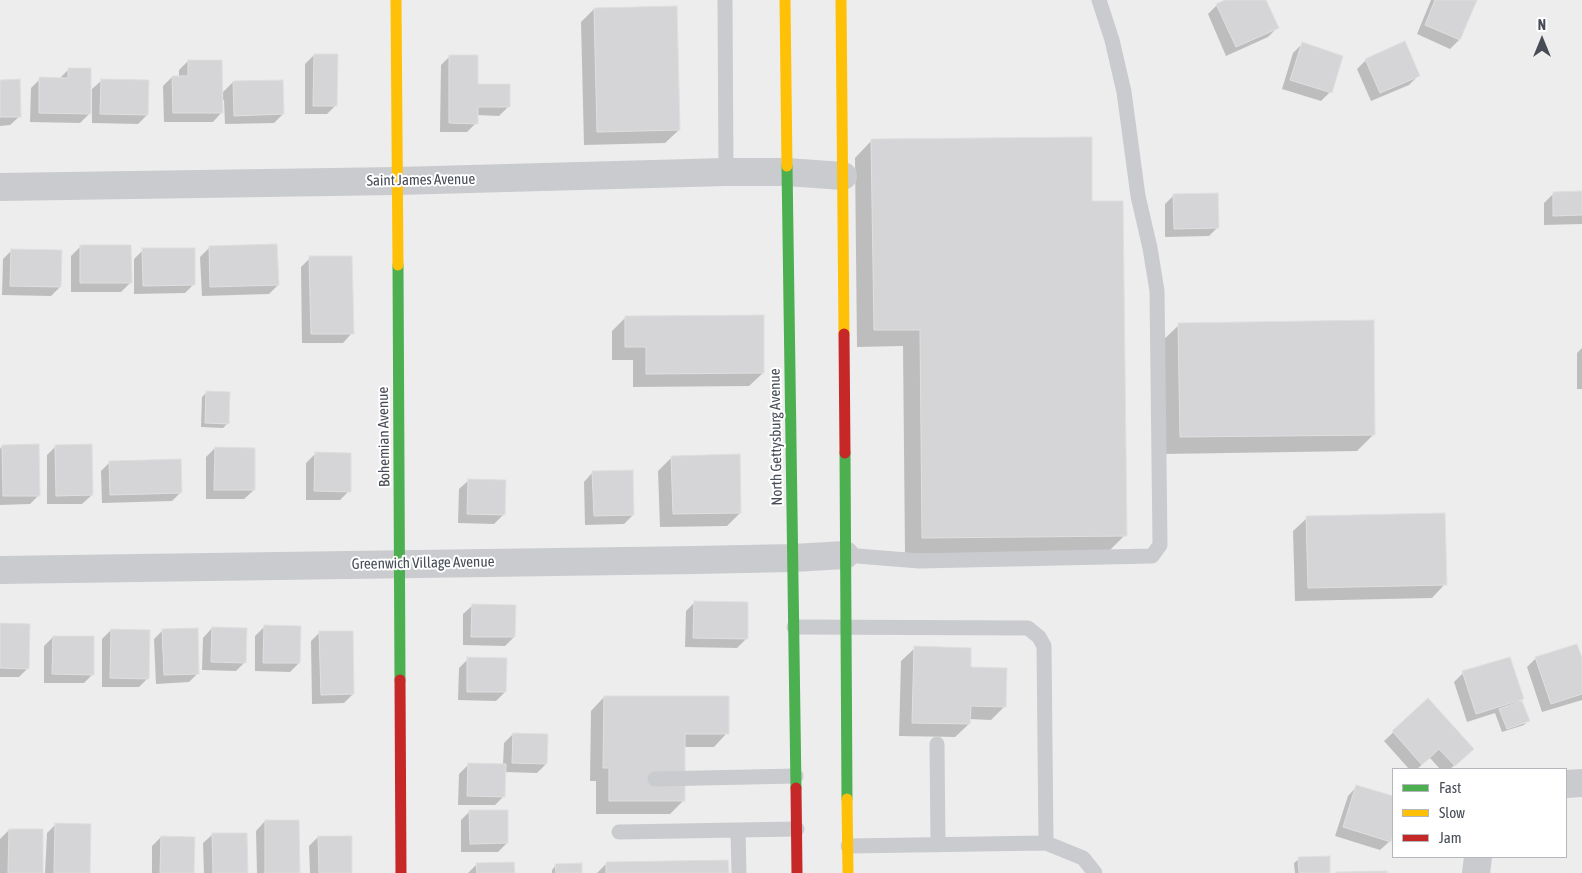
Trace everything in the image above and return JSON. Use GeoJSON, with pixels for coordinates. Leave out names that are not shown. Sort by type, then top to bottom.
{"type":"FeatureCollection","features":[{"type":"Feature","properties":{"kind":"main road","name":"Bohemian Avenue"},"geometry":{"type":"LineString","coordinates":[[396,0],[401,873]]}},
{"type":"Feature","properties":{"kind":"main road","name":"North Gettysburg Avenue"},"geometry":{"type":"LineString","coordinates":[[786,0],[797,873]]}},
{"type":"Feature","properties":{"kind":"main road"},"geometry":{"type":"LineString","coordinates":[[842,0],[848,873]]}},
{"type":"Feature","properties":{"kind":"street","name":"Saint James Avenue"},"geometry":{"type":"LineString","coordinates":[[0,187],[397,181],[726,172],[787,172],[843,176]]}},
{"type":"Feature","properties":{"kind":"street","name":"Greenwich Village Avenue"},"geometry":{"type":"LineString","coordinates":[[0,570],[793,558],[845,555]]}},
{"type":"Feature","properties":{"kind":"street"},"geometry":{"type":"LineString","coordinates":[[1567,784],[1582,783]]}},
{"type":"Feature","properties":{"kind":"street"},"geometry":{"type":"LineString","coordinates":[[1476,873],[1478,858]]}},
{"type":"Feature","properties":{"kind":"lane"},"geometry":{"type":"LineString","coordinates":[[726,0],[726,172]]}},
{"type":"Feature","properties":{"kind":"lane"},"geometry":{"type":"LineString","coordinates":[[845,555],[919,561],[1152,556],[1160,545],[1157,291],[1150,248],[1138,196],[1124,92],[1112,40],[1099,0]]}},
{"type":"Feature","properties":{"kind":"lane"},"geometry":{"type":"LineString","coordinates":[[794,627],[1028,628],[1039,637],[1044,646],[1046,843]]}},
{"type":"Feature","properties":{"kind":"lane"},"geometry":{"type":"LineString","coordinates":[[937,744],[938,845]]}},
{"type":"Feature","properties":{"kind":"lane"},"geometry":{"type":"LineString","coordinates":[[655,779],[796,776]]}},
{"type":"Feature","properties":{"kind":"lane"},"geometry":{"type":"LineString","coordinates":[[619,832],[797,829]]}},
{"type":"Feature","properties":{"kind":"lane"},"geometry":{"type":"LineString","coordinates":[[738,830],[739,873]]}},
{"type":"Feature","properties":{"kind":"lane"},"geometry":{"type":"LineString","coordinates":[[848,846],[1046,843],[1083,858],[1095,873]]}},
{"type":"Feature","properties":{"kind":"building"},"geometry":{"type":"Polygon","coordinates":[[[1225,0],[1266,0],[1279,28],[1236,47],[1216,4],[1225,0]]]}},
{"type":"Feature","properties":{"kind":"building"},"geometry":{"type":"Polygon","coordinates":[[[1435,0],[1477,0],[1460,40],[1425,25],[1435,0]]]}},
{"type":"Feature","properties":{"kind":"building"},"geometry":{"type":"Polygon","coordinates":[[[677,6],[680,130],[597,132],[594,8],[677,6]]]}},
{"type":"Feature","properties":{"kind":"building"},"geometry":{"type":"Polygon","coordinates":[[[1405,41],[1420,76],[1380,93],[1365,59],[1405,41]]]}},
{"type":"Feature","properties":{"kind":"building"},"geometry":{"type":"Polygon","coordinates":[[[1302,42],[1343,56],[1332,93],[1290,80],[1302,42]]]}},
{"type":"Feature","properties":{"kind":"building"},"geometry":{"type":"Polygon","coordinates":[[[314,54],[338,54],[337,106],[313,106],[314,54]]]}},
{"type":"Feature","properties":{"kind":"building"},"geometry":{"type":"Polygon","coordinates":[[[449,55],[478,55],[478,84],[510,84],[510,107],[478,107],[478,124],[449,123],[449,55]]]}},
{"type":"Feature","properties":{"kind":"building"},"geometry":{"type":"Polygon","coordinates":[[[188,60],[222,60],[223,113],[173,113],[172,76],[188,76],[188,60]]]}},
{"type":"Feature","properties":{"kind":"building"},"geometry":{"type":"Polygon","coordinates":[[[68,68],[91,68],[91,114],[39,113],[39,77],[68,78],[68,68]]]}},
{"type":"Feature","properties":{"kind":"building"},"geometry":{"type":"Polygon","coordinates":[[[20,79],[21,117],[0,117],[0,80],[20,79]]]}},
{"type":"Feature","properties":{"kind":"building"},"geometry":{"type":"Polygon","coordinates":[[[101,79],[149,80],[148,115],[100,114],[101,79]]]}},
{"type":"Feature","properties":{"kind":"building"},"geometry":{"type":"Polygon","coordinates":[[[283,80],[284,114],[234,116],[233,81],[283,80]]]}},
{"type":"Feature","properties":{"kind":"building"},"geometry":{"type":"Polygon","coordinates":[[[1092,137],[1092,201],[1123,201],[1127,536],[922,538],[920,330],[874,330],[871,139],[1092,137]]]}},
{"type":"Feature","properties":{"kind":"building"},"geometry":{"type":"Polygon","coordinates":[[[1582,191],[1582,215],[1553,216],[1553,192],[1582,191]]]}},
{"type":"Feature","properties":{"kind":"building"},"geometry":{"type":"Polygon","coordinates":[[[1218,193],[1219,228],[1174,229],[1173,194],[1218,193]]]}},
{"type":"Feature","properties":{"kind":"building"},"geometry":{"type":"Polygon","coordinates":[[[277,244],[279,285],[210,287],[209,246],[277,244]]]}},
{"type":"Feature","properties":{"kind":"building"},"geometry":{"type":"Polygon","coordinates":[[[80,245],[131,245],[132,283],[80,283],[80,245]]]}},
{"type":"Feature","properties":{"kind":"building"},"geometry":{"type":"Polygon","coordinates":[[[142,248],[195,248],[195,285],[143,286],[142,248]]]}},
{"type":"Feature","properties":{"kind":"building"},"geometry":{"type":"Polygon","coordinates":[[[11,249],[62,250],[61,287],[10,286],[11,249]]]}},
{"type":"Feature","properties":{"kind":"building"},"geometry":{"type":"Polygon","coordinates":[[[309,256],[352,256],[354,334],[311,334],[309,256]]]}},
{"type":"Feature","properties":{"kind":"building"},"geometry":{"type":"Polygon","coordinates":[[[764,315],[764,373],[646,374],[646,347],[625,347],[625,316],[764,315]]]}},
{"type":"Feature","properties":{"kind":"building"},"geometry":{"type":"Polygon","coordinates":[[[1374,320],[1375,435],[1180,437],[1178,323],[1374,320]]]}},
{"type":"Feature","properties":{"kind":"building"},"geometry":{"type":"Polygon","coordinates":[[[206,391],[230,392],[229,424],[205,423],[206,391]]]}},
{"type":"Feature","properties":{"kind":"building"},"geometry":{"type":"Polygon","coordinates":[[[39,444],[40,496],[3,496],[2,445],[39,444]]]}},
{"type":"Feature","properties":{"kind":"building"},"geometry":{"type":"Polygon","coordinates":[[[92,444],[93,495],[56,496],[55,445],[92,444]]]}},
{"type":"Feature","properties":{"kind":"building"},"geometry":{"type":"Polygon","coordinates":[[[215,447],[255,448],[255,490],[214,490],[215,447]]]}},
{"type":"Feature","properties":{"kind":"building"},"geometry":{"type":"Polygon","coordinates":[[[315,452],[351,453],[351,492],[314,491],[315,452]]]}},
{"type":"Feature","properties":{"kind":"building"},"geometry":{"type":"Polygon","coordinates":[[[740,454],[741,513],[673,514],[671,456],[740,454]]]}},
{"type":"Feature","properties":{"kind":"building"},"geometry":{"type":"Polygon","coordinates":[[[181,459],[182,493],[110,495],[109,461],[181,459]]]}},
{"type":"Feature","properties":{"kind":"building"},"geometry":{"type":"Polygon","coordinates":[[[633,470],[634,515],[594,516],[592,471],[633,470]]]}},
{"type":"Feature","properties":{"kind":"building"},"geometry":{"type":"Polygon","coordinates":[[[468,479],[506,480],[505,515],[467,514],[468,479]]]}},
{"type":"Feature","properties":{"kind":"building"},"geometry":{"type":"Polygon","coordinates":[[[1445,513],[1447,585],[1308,588],[1306,516],[1445,513]]]}},
{"type":"Feature","properties":{"kind":"building"},"geometry":{"type":"Polygon","coordinates":[[[694,601],[748,602],[748,639],[693,638],[694,601]]]}},
{"type":"Feature","properties":{"kind":"building"},"geometry":{"type":"Polygon","coordinates":[[[472,604],[516,605],[515,637],[471,637],[472,604]]]}},
{"type":"Feature","properties":{"kind":"building"},"geometry":{"type":"Polygon","coordinates":[[[0,623],[30,624],[29,669],[0,668],[0,623]]]}},
{"type":"Feature","properties":{"kind":"building"},"geometry":{"type":"Polygon","coordinates":[[[264,625],[301,626],[300,663],[263,663],[264,625]]]}},
{"type":"Feature","properties":{"kind":"building"},"geometry":{"type":"Polygon","coordinates":[[[212,627],[247,628],[246,663],[211,662],[212,627]]]}},
{"type":"Feature","properties":{"kind":"building"},"geometry":{"type":"Polygon","coordinates":[[[198,628],[199,674],[164,675],[162,629],[198,628]]]}},
{"type":"Feature","properties":{"kind":"building"},"geometry":{"type":"Polygon","coordinates":[[[111,629],[150,630],[149,679],[110,678],[111,629]]]}},
{"type":"Feature","properties":{"kind":"building"},"geometry":{"type":"Polygon","coordinates":[[[319,631],[353,631],[354,694],[321,695],[319,631]]]}},
{"type":"Feature","properties":{"kind":"building"},"geometry":{"type":"Polygon","coordinates":[[[53,636],[94,636],[94,675],[52,674],[53,636]]]}},
{"type":"Feature","properties":{"kind":"building"},"geometry":{"type":"Polygon","coordinates":[[[1577,644],[1582,658],[1582,694],[1551,704],[1535,657],[1577,644]]]}},
{"type":"Feature","properties":{"kind":"building"},"geometry":{"type":"Polygon","coordinates":[[[914,646],[971,648],[971,667],[1007,668],[1006,707],[971,706],[970,724],[912,723],[914,646]]]}},
{"type":"Feature","properties":{"kind":"building"},"geometry":{"type":"Polygon","coordinates":[[[467,657],[507,658],[506,692],[467,692],[467,657]]]}},
{"type":"Feature","properties":{"kind":"building"},"geometry":{"type":"Polygon","coordinates":[[[1510,657],[1524,699],[1476,714],[1462,671],[1510,657]]]}},
{"type":"Feature","properties":{"kind":"building"},"geometry":{"type":"Polygon","coordinates":[[[604,696],[729,696],[729,734],[685,734],[685,801],[609,801],[609,768],[603,768],[604,696]]]}},
{"type":"Feature","properties":{"kind":"building"},"geometry":{"type":"Polygon","coordinates":[[[1428,698],[1474,749],[1455,766],[1439,749],[1422,765],[1392,731],[1428,698]]]}},
{"type":"Feature","properties":{"kind":"building"},"geometry":{"type":"Polygon","coordinates":[[[1522,701],[1530,721],[1507,729],[1499,709],[1522,701]]]}},
{"type":"Feature","properties":{"kind":"building"},"geometry":{"type":"Polygon","coordinates":[[[513,733],[548,734],[547,764],[512,763],[513,733]]]}},
{"type":"Feature","properties":{"kind":"building"},"geometry":{"type":"Polygon","coordinates":[[[468,763],[506,764],[505,797],[467,796],[468,763]]]}},
{"type":"Feature","properties":{"kind":"building"},"geometry":{"type":"Polygon","coordinates":[[[1356,785],[1392,796],[1391,842],[1343,827],[1356,785]]]}},
{"type":"Feature","properties":{"kind":"building"},"geometry":{"type":"Polygon","coordinates":[[[469,810],[508,810],[508,843],[470,844],[469,810]]]}},
{"type":"Feature","properties":{"kind":"building"},"geometry":{"type":"Polygon","coordinates":[[[265,820],[299,820],[300,873],[265,873],[265,820]]]}},
{"type":"Feature","properties":{"kind":"building"},"geometry":{"type":"Polygon","coordinates":[[[55,823],[91,824],[90,873],[54,873],[55,823]]]}},
{"type":"Feature","properties":{"kind":"building"},"geometry":{"type":"Polygon","coordinates":[[[9,829],[43,829],[43,873],[8,873],[9,829]]]}},
{"type":"Feature","properties":{"kind":"building"},"geometry":{"type":"Polygon","coordinates":[[[212,833],[247,833],[248,873],[213,873],[212,833]]]}},
{"type":"Feature","properties":{"kind":"building"},"geometry":{"type":"Polygon","coordinates":[[[161,836],[195,837],[194,873],[160,873],[161,836]]]}},
{"type":"Feature","properties":{"kind":"building"},"geometry":{"type":"Polygon","coordinates":[[[318,836],[352,836],[352,873],[319,873],[318,836]]]}},
{"type":"Feature","properties":{"kind":"building"},"geometry":{"type":"Polygon","coordinates":[[[1330,856],[1330,873],[1299,873],[1298,857],[1330,856]]]}},
{"type":"Feature","properties":{"kind":"building"},"geometry":{"type":"Polygon","coordinates":[[[728,860],[729,873],[606,873],[606,862],[728,860]]]}},
{"type":"Feature","properties":{"kind":"building"},"geometry":{"type":"Polygon","coordinates":[[[514,862],[515,873],[477,873],[476,863],[514,862]]]}},
{"type":"Feature","properties":{"kind":"building"},"geometry":{"type":"Polygon","coordinates":[[[582,863],[582,873],[556,873],[555,864],[582,863]]]}},
{"type":"Feature","properties":{"kind":"building"},"geometry":{"type":"Polygon","coordinates":[[[1387,871],[1387,873],[1336,873],[1336,872],[1387,871]]]}},
{"type":"Feature","properties":{"kind":"traffic: fast"},"geometry":{"type":"LineString","coordinates":[[787,166],[796,788]]}},
{"type":"Feature","properties":{"kind":"traffic: fast"},"geometry":{"type":"LineString","coordinates":[[398,265],[400,680]]}},
{"type":"Feature","properties":{"kind":"traffic: fast"},"geometry":{"type":"LineString","coordinates":[[845,453],[847,799]]}},
{"type":"Feature","properties":{"kind":"traffic: slow"},"geometry":{"type":"LineString","coordinates":[[396,0],[398,265]]}},
{"type":"Feature","properties":{"kind":"traffic: slow"},"geometry":{"type":"LineString","coordinates":[[785,0],[787,166]]}},
{"type":"Feature","properties":{"kind":"traffic: slow"},"geometry":{"type":"LineString","coordinates":[[841,0],[844,334]]}},
{"type":"Feature","properties":{"kind":"traffic: slow"},"geometry":{"type":"LineString","coordinates":[[847,799],[848,873]]}},
{"type":"Feature","properties":{"kind":"traffic: jam"},"geometry":{"type":"LineString","coordinates":[[844,334],[845,453]]}},
{"type":"Feature","properties":{"kind":"traffic: jam"},"geometry":{"type":"LineString","coordinates":[[400,680],[401,873]]}},
{"type":"Feature","properties":{"kind":"traffic: jam"},"geometry":{"type":"LineString","coordinates":[[796,788],[797,873]]}}]}
